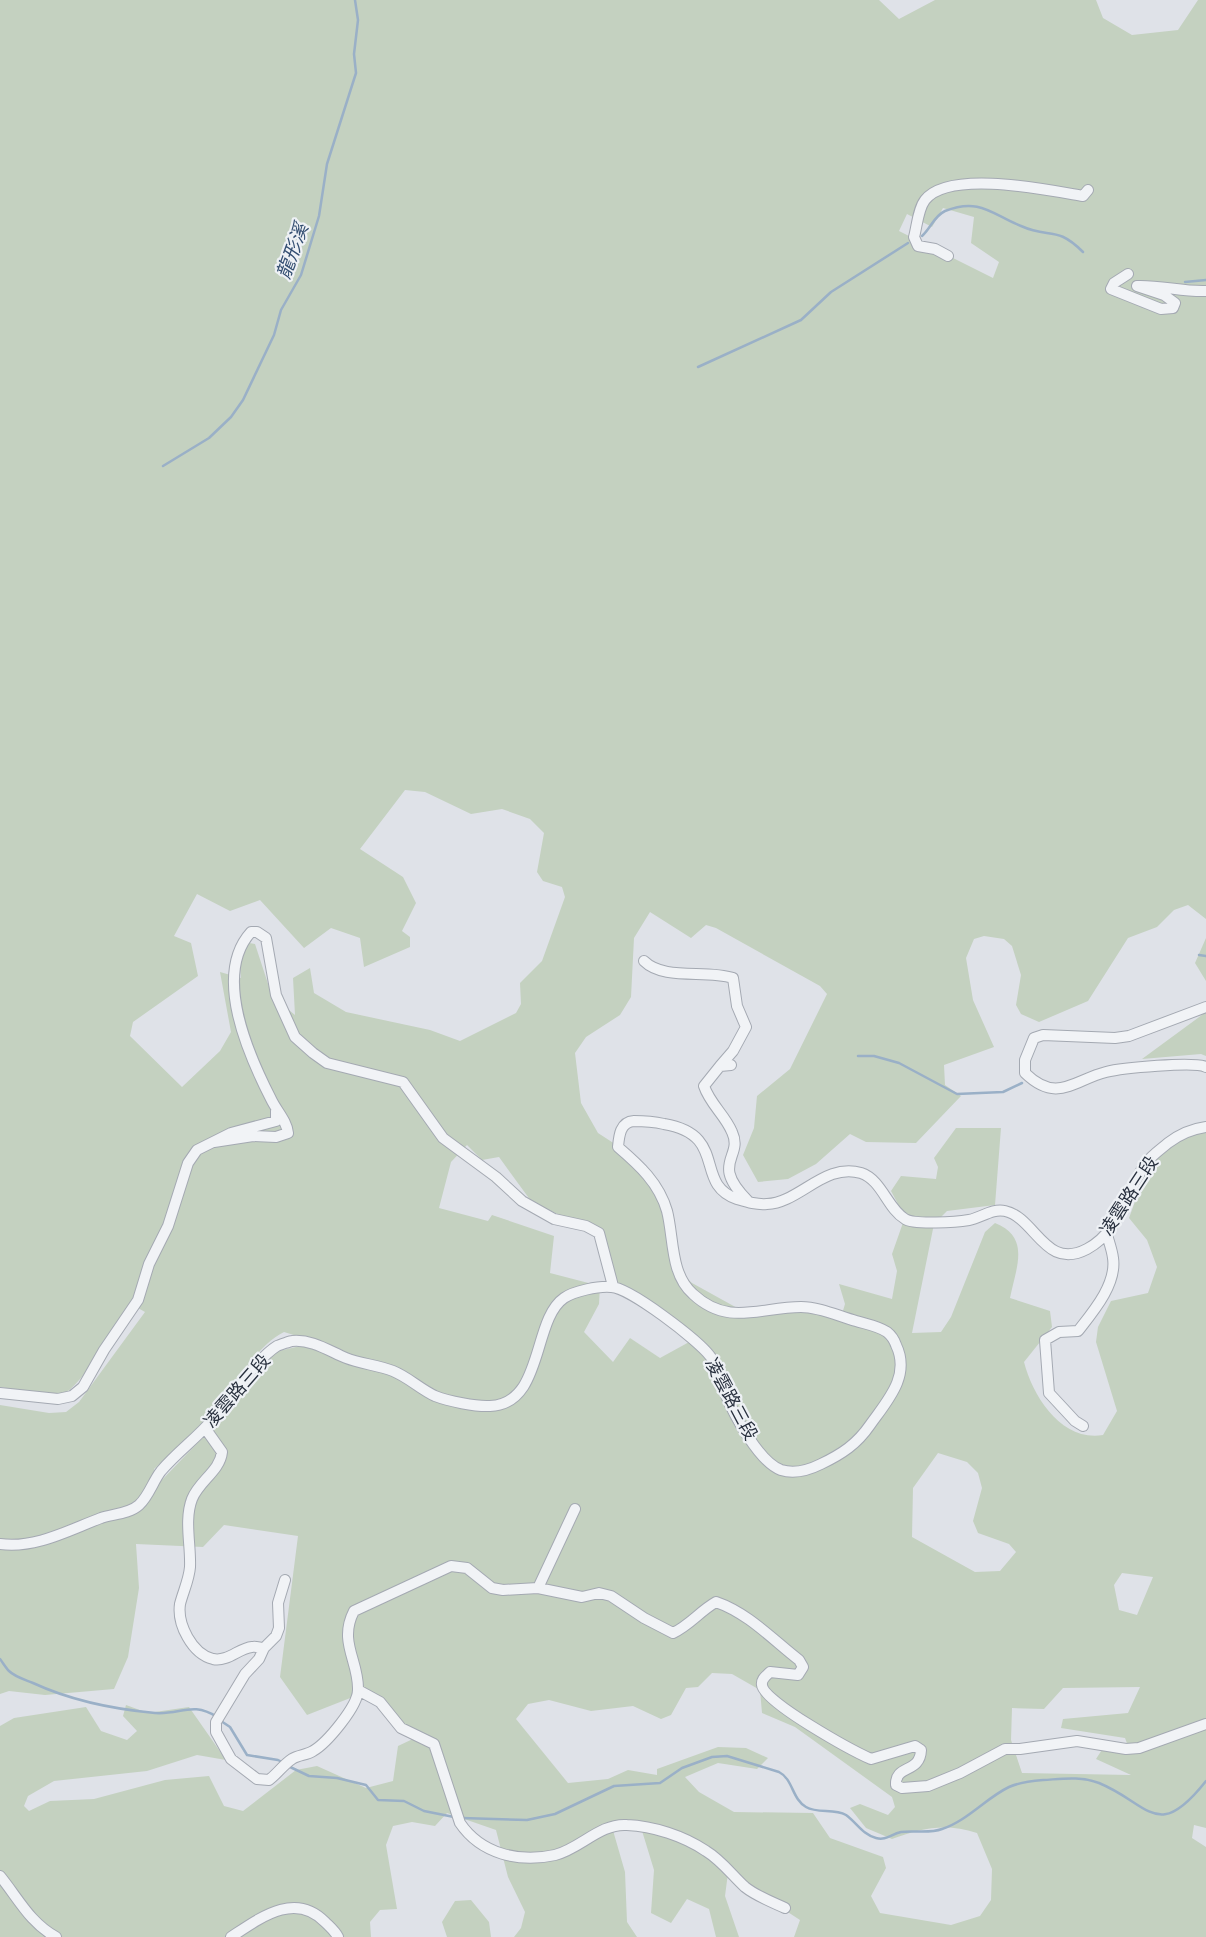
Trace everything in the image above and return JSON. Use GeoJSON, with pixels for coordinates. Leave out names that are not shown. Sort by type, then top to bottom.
{"type":"FeatureCollection","features":[{"type":"Feature","properties":{"kind":"street"},"geometry":{"type":"LineString","coordinates":[[948,256],[935,249],[918,246],[914,237],[924,201],[932,193],[959,184],[995,183],[1083,196],[1088,190]]}},
{"type":"Feature","properties":{"kind":"street"},"geometry":{"type":"LineString","coordinates":[[1128,274],[1114,283],[1111,289],[1161,309],[1173,308],[1174,303],[1164,295],[1137,286],[1206,290]]}},
{"type":"Feature","properties":{"kind":"street"},"geometry":{"type":"LineString","coordinates":[[214,1142],[253,1136],[276,1137],[288,1133],[288,1126],[276,1110],[252,1061],[239,1024],[235,961],[240,947],[251,932],[257,932],[266,938],[276,995],[295,1037],[327,1063],[403,1082],[443,1138],[496,1177],[522,1201],[554,1219],[586,1226],[599,1233],[613,1286]]}},
{"type":"Feature","properties":{"kind":"street"},"geometry":{"type":"LineString","coordinates":[[644,961],[650,967],[679,974],[694,972],[733,978],[737,1006],[746,1026],[733,1051],[704,1086],[709,1100],[732,1130],[734,1138],[728,1163],[728,1175],[735,1188],[750,1204]]}},
{"type":"Feature","properties":{"kind":"street"},"geometry":{"type":"LineString","coordinates":[[1206,1007],[1129,1036],[1043,1035],[1034,1038],[1025,1060],[1025,1073],[1031,1078],[1056,1089],[1069,1088],[1106,1072],[1188,1064],[1206,1067]]}},
{"type":"Feature","properties":{"kind":"street"},"geometry":{"type":"LineString","coordinates":[[720,1066],[731,1065]]}},
{"type":"Feature","properties":{"kind":"street"},"geometry":{"type":"LineString","coordinates":[[0,1393],[58,1399],[72,1396],[83,1387],[104,1350],[138,1300],[149,1264],[168,1226],[188,1163],[197,1150],[231,1133],[276,1121],[276,1110]]}},
{"type":"Feature","properties":{"kind":"street","name":"凌雲路三段"},"geometry":{"type":"LineString","coordinates":[[0,1544],[37,1542],[64,1534],[104,1517],[128,1511],[140,1504],[160,1472],[206,1428],[260,1362],[277,1346],[291,1340],[313,1343],[353,1360],[395,1372],[412,1380],[431,1394],[443,1399],[491,1406],[507,1402],[522,1390],[531,1371],[549,1320],[559,1302],[577,1292],[613,1286],[632,1294],[699,1345],[713,1358],[732,1409],[762,1455],[778,1469],[790,1472],[811,1469],[844,1453],[860,1440],[899,1382],[901,1368],[900,1353],[894,1339],[888,1332],[816,1308],[797,1307],[747,1315],[727,1312],[706,1304],[690,1293],[680,1277],[667,1211],[659,1191],[644,1170],[618,1147],[622,1129],[626,1124],[634,1121],[654,1122],[687,1130],[696,1136],[704,1147],[717,1187],[733,1198],[750,1204],[768,1205],[835,1173],[848,1171],[863,1173],[874,1182],[906,1220],[915,1222],[970,1220],[999,1210],[1010,1212],[1052,1250],[1069,1254],[1086,1250],[1107,1235],[1147,1162],[1184,1132],[1206,1127]]}},
{"type":"Feature","properties":{"kind":"street"},"geometry":{"type":"LineString","coordinates":[[1083,1426],[1074,1421],[1049,1394],[1044,1340],[1059,1332],[1078,1331],[1100,1304],[1108,1285],[1113,1260],[1107,1235]]}},
{"type":"Feature","properties":{"kind":"street"},"geometry":{"type":"LineString","coordinates":[[206,1428],[222,1452],[221,1460],[198,1488],[191,1501],[188,1529],[190,1569],[180,1607],[183,1625],[190,1642],[202,1654],[214,1659],[225,1658],[252,1646],[264,1648]]}},
{"type":"Feature","properties":{"kind":"street"},"geometry":{"type":"LineString","coordinates":[[538,1588],[575,1509]]}},
{"type":"Feature","properties":{"kind":"street"},"geometry":{"type":"LineString","coordinates":[[285,1580],[278,1603],[279,1628],[276,1636],[264,1648],[259,1659],[245,1674],[219,1718],[216,1732],[230,1759],[257,1779],[269,1780],[293,1758],[312,1752],[327,1741],[355,1701],[358,1690],[347,1638],[349,1619],[354,1611],[451,1566],[466,1568],[492,1588],[503,1590],[538,1588],[582,1597],[599,1592],[611,1596],[644,1618],[673,1633],[692,1622],[703,1609],[716,1602],[740,1612],[799,1660],[802,1667],[798,1675],[770,1672],[764,1678],[762,1685],[765,1694],[782,1708],[871,1760],[914,1746],[921,1750],[920,1758],[916,1765],[899,1773],[895,1778],[896,1785],[902,1788],[928,1786],[960,1773],[1005,1749],[1020,1750],[1077,1741],[1126,1749],[1139,1748],[1194,1730],[1206,1724]]}},
{"type":"Feature","properties":{"kind":"street"},"geometry":{"type":"LineString","coordinates":[[358,1690],[380,1702],[401,1728],[434,1744],[460,1823],[466,1832],[493,1852],[510,1857],[555,1855],[612,1825],[646,1827],[664,1832],[706,1850],[746,1888],[785,1908]]}},
{"type":"Feature","properties":{"kind":"street"},"geometry":{"type":"LineString","coordinates":[[0,1876],[28,1915],[43,1930],[56,1937]]}},
{"type":"Feature","properties":{"kind":"street"},"geometry":{"type":"LineString","coordinates":[[231,1937],[259,1919],[280,1910],[298,1906],[309,1909],[321,1917],[338,1937]]}},
{"type":"Feature","properties":{"kind":"green space"},"geometry":{"type":"Polygon","coordinates":[[[0,0],[879,0],[899,19],[935,0],[1096,0],[1103,18],[1132,35],[1178,30],[1198,0],[1206,0],[1206,919],[1188,905],[1174,910],[1157,927],[1128,938],[1088,1001],[1039,1022],[1021,1014],[1016,1005],[1021,975],[1012,946],[1004,939],[984,936],[974,939],[966,958],[973,1000],[994,1047],[944,1065],[945,1085],[961,1096],[916,1143],[866,1142],[850,1134],[816,1164],[788,1179],[758,1182],[743,1155],[754,1128],[757,1096],[790,1069],[827,994],[820,986],[716,928],[706,925],[691,938],[650,912],[634,938],[631,997],[620,1015],[586,1037],[575,1053],[581,1103],[598,1133],[635,1157],[672,1220],[684,1276],[692,1283],[739,1309],[842,1314],[845,1304],[839,1284],[892,1299],[897,1271],[892,1254],[905,1217],[891,1191],[901,1176],[936,1179],[938,1167],[934,1158],[956,1128],[1001,1128],[995,1205],[947,1211],[934,1224],[912,1333],[941,1332],[951,1317],[985,1232],[995,1223],[1006,1229],[1013,1236],[1018,1254],[1010,1298],[1050,1311],[1052,1327],[1024,1362],[1028,1375],[1042,1402],[1062,1424],[1088,1435],[1103,1435],[1117,1411],[1096,1342],[1098,1327],[1111,1301],[1148,1293],[1157,1267],[1147,1240],[1129,1218],[1148,1166],[1180,1138],[1206,1130],[1206,1828],[1194,1825],[1192,1838],[1206,1847],[1206,1937],[794,1937],[800,1920],[728,1873],[725,1896],[739,1937],[716,1937],[709,1909],[687,1899],[671,1923],[651,1913],[654,1870],[639,1821],[612,1827],[625,1872],[627,1922],[637,1937],[514,1937],[521,1928],[525,1912],[508,1877],[496,1830],[447,1813],[435,1826],[412,1822],[393,1826],[386,1845],[397,1909],[380,1910],[370,1922],[371,1937],[0,1937],[0,1726],[14,1718],[86,1707],[101,1731],[127,1740],[137,1731],[123,1716],[126,1705],[148,1713],[189,1707],[226,1760],[197,1755],[147,1771],[54,1781],[28,1796],[24,1806],[29,1811],[50,1801],[94,1799],[165,1780],[209,1776],[224,1806],[243,1811],[296,1770],[317,1766],[366,1788],[393,1781],[398,1746],[417,1737],[363,1693],[307,1715],[280,1677],[298,1536],[224,1525],[203,1547],[136,1544],[139,1588],[128,1657],[114,1689],[45,1695],[9,1691],[0,1694],[0,1405],[49,1413],[66,1412],[79,1402],[145,1312],[131,1304],[90,1366],[81,1378],[65,1393],[43,1395],[0,1387],[0,0]],[[943,208],[932,227],[907,214],[899,231],[993,278],[999,262],[971,243],[974,217],[943,208]],[[405,790],[360,849],[403,877],[416,903],[402,931],[410,937],[410,947],[364,967],[360,938],[331,928],[304,948],[260,900],[230,911],[197,894],[174,936],[191,943],[198,976],[133,1022],[130,1036],[182,1087],[220,1051],[231,1032],[220,972],[241,978],[238,941],[255,944],[272,996],[295,1015],[293,978],[310,968],[314,993],[346,1012],[430,1030],[460,1041],[516,1013],[521,1004],[520,983],[542,961],[565,897],[562,887],[543,881],[537,872],[544,833],[530,819],[502,809],[471,814],[425,792],[405,790]],[[467,1145],[451,1162],[439,1208],[488,1221],[492,1215],[554,1236],[550,1273],[600,1286],[599,1304],[584,1332],[613,1362],[630,1338],[660,1358],[691,1341],[621,1292],[600,1235],[531,1201],[499,1157],[482,1160],[467,1145]],[[284,1332],[263,1348],[217,1411],[154,1469],[160,1482],[233,1406],[270,1353],[309,1344],[297,1336],[284,1332]],[[938,1453],[913,1488],[912,1537],[975,1572],[1000,1571],[1016,1552],[1009,1544],[978,1533],[973,1521],[982,1488],[978,1473],[967,1462],[938,1453]],[[1122,1573],[1114,1585],[1119,1610],[1137,1615],[1153,1577],[1122,1573]],[[712,1673],[698,1687],[686,1688],[671,1715],[661,1719],[633,1706],[591,1711],[549,1700],[528,1704],[516,1719],[568,1783],[608,1779],[628,1770],[657,1775],[657,1769],[718,1747],[746,1748],[768,1758],[757,1769],[718,1763],[685,1777],[699,1792],[734,1812],[813,1813],[830,1838],[883,1857],[886,1868],[871,1896],[880,1913],[951,1925],[980,1916],[991,1900],[992,1869],[977,1833],[955,1828],[934,1828],[892,1839],[866,1828],[850,1808],[860,1804],[888,1815],[895,1807],[892,1797],[795,1727],[762,1713],[760,1690],[732,1674],[712,1673]],[[1140,1687],[1063,1688],[1044,1709],[1012,1708],[1011,1740],[1022,1773],[1131,1775],[1096,1759],[1105,1745],[1128,1746],[1125,1738],[1061,1728],[1063,1719],[1128,1713],[1140,1687]]]}},
{"type":"Feature","properties":{"kind":"green space"},"geometry":{"type":"Polygon","coordinates":[[[1206,938],[1206,981],[1195,963],[1206,938]]]}},
{"type":"Feature","properties":{"kind":"green space"},"geometry":{"type":"Polygon","coordinates":[[[1206,1012],[1206,1056],[1201,1054],[1142,1059],[1206,1012]]]}},
{"type":"Feature","properties":{"kind":"green space"},"geometry":{"type":"Polygon","coordinates":[[[471,1900],[489,1922],[491,1937],[447,1937],[442,1922],[455,1901],[471,1900]]]}},
{"type":"Feature","properties":{"kind":"waterway","name":"龍形溪"},"geometry":{"type":"LineString","coordinates":[[163,466],[209,438],[231,417],[243,400],[274,335],[281,310],[301,275],[319,216],[327,164],[356,73],[354,54],[358,20],[355,0]]}},
{"type":"Feature","properties":{"kind":"waterway"},"geometry":{"type":"LineString","coordinates":[[922,236],[941,213],[957,207],[968,206],[986,209],[1031,230],[1059,235],[1066,238],[1083,252]]}},
{"type":"Feature","properties":{"kind":"waterway"},"geometry":{"type":"LineString","coordinates":[[698,367],[801,320],[831,292],[908,243]]}},
{"type":"Feature","properties":{"kind":"waterway"},"geometry":{"type":"LineString","coordinates":[[1185,282],[1206,280]]}},
{"type":"Feature","properties":{"kind":"waterway"},"geometry":{"type":"LineString","coordinates":[[1199,955],[1206,956]]}},
{"type":"Feature","properties":{"kind":"waterway"},"geometry":{"type":"LineString","coordinates":[[858,1056],[874,1056],[899,1063],[957,1094],[1003,1092],[1022,1083]]}},
{"type":"Feature","properties":{"kind":"waterway"},"geometry":{"type":"LineString","coordinates":[[0,1659],[9,1671],[17,1677],[62,1695],[123,1709],[155,1713],[193,1709],[208,1712],[217,1717]]}},
{"type":"Feature","properties":{"kind":"waterway"},"geometry":{"type":"LineString","coordinates":[[221,1721],[230,1727],[247,1755],[278,1760],[284,1763]]}},
{"type":"Feature","properties":{"kind":"waterway"},"geometry":{"type":"LineString","coordinates":[[462,1818],[527,1820],[555,1814],[614,1786],[660,1783],[682,1768],[712,1757],[727,1756],[779,1772],[784,1775],[798,1799],[806,1807],[846,1815],[867,1834],[880,1839],[901,1832],[942,1829],[960,1821],[1013,1785],[1026,1782],[1071,1778],[1085,1779],[1116,1791],[1153,1813],[1164,1814],[1176,1810],[1189,1800],[1206,1781]]}},
{"type":"Feature","properties":{"kind":"waterway"},"geometry":{"type":"LineString","coordinates":[[288,1766],[309,1776],[337,1778],[366,1785],[378,1800],[404,1801],[424,1811],[454,1817]]}}]}
